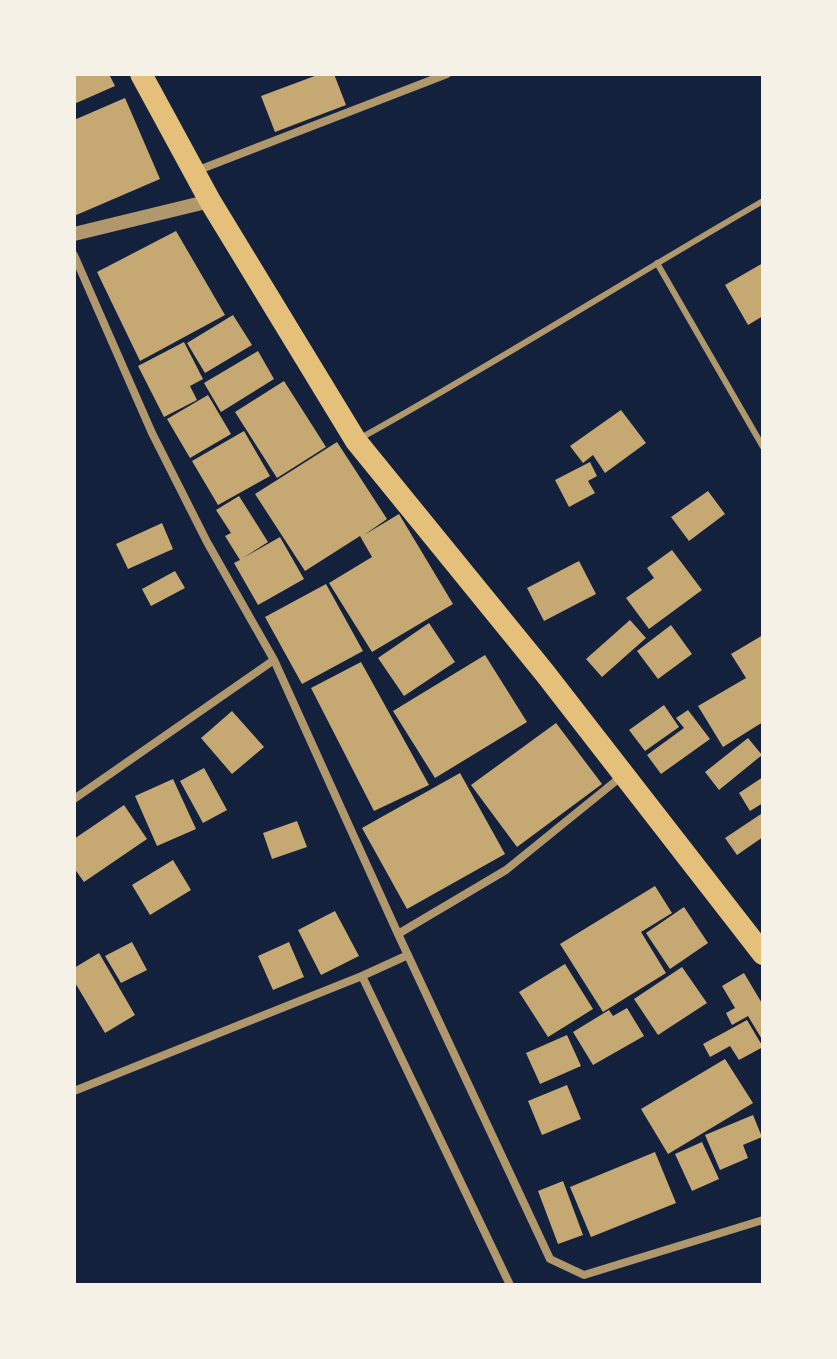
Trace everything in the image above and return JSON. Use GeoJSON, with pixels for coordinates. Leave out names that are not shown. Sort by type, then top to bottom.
{"type":"FeatureCollection","features":[{"type":"Feature","properties":{"kind":"highway"},"geometry":{"type":"LineString","coordinates":[[141,74],[210,201],[356,441],[544,672],[763,954]]}},
{"type":"Feature","properties":{"kind":"street"},"geometry":{"type":"LineString","coordinates":[[195,171],[447,74]]}},
{"type":"Feature","properties":{"kind":"street"},"geometry":{"type":"LineString","coordinates":[[74,234],[210,201]]}},
{"type":"Feature","properties":{"kind":"street"},"geometry":{"type":"LineString","coordinates":[[74,255],[152,433],[207,542],[274,660],[550,1259],[584,1275],[763,1220]]}},
{"type":"Feature","properties":{"kind":"street"},"geometry":{"type":"LineString","coordinates":[[74,799],[274,660]]}},
{"type":"Feature","properties":{"kind":"street"},"geometry":{"type":"LineString","coordinates":[[398,934],[506,870],[624,774]]}},
{"type":"Feature","properties":{"kind":"street"},"geometry":{"type":"LineString","coordinates":[[74,1091],[408,955]]}},
{"type":"Feature","properties":{"kind":"street"},"geometry":{"type":"LineString","coordinates":[[362,976],[510,1285]]}},
{"type":"Feature","properties":{"kind":"lane"},"geometry":{"type":"LineString","coordinates":[[356,441],[481,371],[763,201]]}},
{"type":"Feature","properties":{"kind":"lane"},"geometry":{"type":"LineString","coordinates":[[657,263],[763,447]]}},
{"type":"Feature","properties":{"kind":"building"},"geometry":{"type":"Polygon","coordinates":[[[74,74],[109,74],[115,86],[74,104],[74,74]]]}},
{"type":"Feature","properties":{"kind":"building"},"geometry":{"type":"Polygon","coordinates":[[[320,74],[334,74],[346,105],[275,132],[261,96],[320,74]]]}},
{"type":"Feature","properties":{"kind":"building"},"geometry":{"type":"Polygon","coordinates":[[[125,98],[160,179],[74,216],[74,120],[125,98]]]}},
{"type":"Feature","properties":{"kind":"building"},"geometry":{"type":"Polygon","coordinates":[[[176,231],[225,315],[140,361],[97,272],[176,231]]]}},
{"type":"Feature","properties":{"kind":"building"},"geometry":{"type":"Polygon","coordinates":[[[763,263],[763,316],[748,325],[725,285],[763,263]]]}},
{"type":"Feature","properties":{"kind":"building"},"geometry":{"type":"Polygon","coordinates":[[[233,315],[252,345],[205,373],[187,343],[233,315]]]}},
{"type":"Feature","properties":{"kind":"building"},"geometry":{"type":"Polygon","coordinates":[[[184,342],[203,379],[190,386],[197,400],[164,417],[138,366],[184,342]]]}},
{"type":"Feature","properties":{"kind":"building"},"geometry":{"type":"Polygon","coordinates":[[[258,351],[274,379],[221,412],[204,383],[258,351]]]}},
{"type":"Feature","properties":{"kind":"building"},"geometry":{"type":"Polygon","coordinates":[[[284,381],[326,447],[277,478],[235,412],[284,381]]]}},
{"type":"Feature","properties":{"kind":"building"},"geometry":{"type":"Polygon","coordinates":[[[208,395],[231,434],[190,458],[167,419],[208,395]]]}},
{"type":"Feature","properties":{"kind":"building"},"geometry":{"type":"Polygon","coordinates":[[[621,410],[646,443],[605,473],[593,455],[583,463],[570,446],[621,410]]]}},
{"type":"Feature","properties":{"kind":"building"},"geometry":{"type":"Polygon","coordinates":[[[244,431],[270,476],[218,505],[192,461],[244,431]]]}},
{"type":"Feature","properties":{"kind":"building"},"geometry":{"type":"Polygon","coordinates":[[[337,442],[387,519],[364,535],[399,514],[453,604],[372,652],[329,583],[372,557],[360,536],[305,571],[255,494],[337,442]]]}},
{"type":"Feature","properties":{"kind":"building"},"geometry":{"type":"Polygon","coordinates":[[[590,462],[597,476],[588,481],[595,493],[569,507],[555,480],[590,462]]]}},
{"type":"Feature","properties":{"kind":"building"},"geometry":{"type":"Polygon","coordinates":[[[708,491],[725,514],[689,541],[671,517],[708,491]]]}},
{"type":"Feature","properties":{"kind":"building"},"geometry":{"type":"Polygon","coordinates":[[[239,496],[268,542],[243,558],[280,537],[304,579],[258,605],[234,563],[240,560],[225,536],[231,533],[216,510],[239,496]]]}},
{"type":"Feature","properties":{"kind":"building"},"geometry":{"type":"Polygon","coordinates":[[[162,523],[173,549],[128,569],[116,544],[162,523]]]}},
{"type":"Feature","properties":{"kind":"building"},"geometry":{"type":"Polygon","coordinates":[[[672,550],[702,590],[649,629],[626,598],[654,578],[647,568],[672,550]]]}},
{"type":"Feature","properties":{"kind":"building"},"geometry":{"type":"Polygon","coordinates":[[[579,561],[596,594],[544,621],[527,588],[579,561]]]}},
{"type":"Feature","properties":{"kind":"building"},"geometry":{"type":"Polygon","coordinates":[[[175,571],[185,588],[151,606],[142,589],[175,571]]]}},
{"type":"Feature","properties":{"kind":"building"},"geometry":{"type":"Polygon","coordinates":[[[326,584],[363,651],[302,684],[265,617],[326,584]]]}},
{"type":"Feature","properties":{"kind":"building"},"geometry":{"type":"Polygon","coordinates":[[[630,620],[646,638],[602,677],[586,659],[630,620]]]}},
{"type":"Feature","properties":{"kind":"building"},"geometry":{"type":"Polygon","coordinates":[[[429,623],[455,662],[404,696],[378,658],[429,623]]]}},
{"type":"Feature","properties":{"kind":"building"},"geometry":{"type":"Polygon","coordinates":[[[671,625],[692,654],[658,679],[637,651],[671,625]]]}},
{"type":"Feature","properties":{"kind":"building"},"geometry":{"type":"Polygon","coordinates":[[[763,635],[763,722],[723,747],[698,706],[746,678],[731,654],[763,635]]]}},
{"type":"Feature","properties":{"kind":"building"},"geometry":{"type":"Polygon","coordinates":[[[485,655],[527,722],[435,778],[393,711],[485,655]]]}},
{"type":"Feature","properties":{"kind":"building"},"geometry":{"type":"Polygon","coordinates":[[[361,662],[429,785],[374,811],[311,688],[361,662]]]}},
{"type":"Feature","properties":{"kind":"building"},"geometry":{"type":"Polygon","coordinates":[[[664,705],[679,727],[645,751],[629,730],[664,705]]]}},
{"type":"Feature","properties":{"kind":"building"},"geometry":{"type":"Polygon","coordinates":[[[688,710],[710,739],[661,774],[647,755],[684,728],[676,718],[688,710]]]}},
{"type":"Feature","properties":{"kind":"building"},"geometry":{"type":"Polygon","coordinates":[[[232,711],[264,747],[232,774],[201,738],[232,711]]]}},
{"type":"Feature","properties":{"kind":"building"},"geometry":{"type":"Polygon","coordinates":[[[556,723],[602,784],[517,847],[471,785],[556,723]]]}},
{"type":"Feature","properties":{"kind":"building"},"geometry":{"type":"Polygon","coordinates":[[[748,738],[762,755],[719,790],[705,772],[748,738]]]}},
{"type":"Feature","properties":{"kind":"building"},"geometry":{"type":"Polygon","coordinates":[[[204,768],[227,810],[203,823],[180,781],[204,768]]]}},
{"type":"Feature","properties":{"kind":"building"},"geometry":{"type":"Polygon","coordinates":[[[460,773],[505,854],[407,909],[362,828],[460,773]]]}},
{"type":"Feature","properties":{"kind":"building"},"geometry":{"type":"Polygon","coordinates":[[[763,777],[763,803],[750,811],[739,793],[763,777]]]}},
{"type":"Feature","properties":{"kind":"building"},"geometry":{"type":"Polygon","coordinates":[[[173,779],[196,829],[157,846],[135,796],[173,779]]]}},
{"type":"Feature","properties":{"kind":"building"},"geometry":{"type":"Polygon","coordinates":[[[124,805],[147,839],[84,882],[74,868],[74,839],[124,805]]]}},
{"type":"Feature","properties":{"kind":"building"},"geometry":{"type":"Polygon","coordinates":[[[761,814],[763,837],[737,855],[725,838],[761,814]]]}},
{"type":"Feature","properties":{"kind":"building"},"geometry":{"type":"Polygon","coordinates":[[[297,821],[307,847],[272,859],[263,833],[297,821]]]}},
{"type":"Feature","properties":{"kind":"building"},"geometry":{"type":"Polygon","coordinates":[[[173,860],[191,890],[150,915],[132,885],[173,860]]]}},
{"type":"Feature","properties":{"kind":"building"},"geometry":{"type":"Polygon","coordinates":[[[655,886],[672,913],[641,932],[666,973],[603,1012],[560,944],[655,886]]]}},
{"type":"Feature","properties":{"kind":"building"},"geometry":{"type":"Polygon","coordinates":[[[684,907],[708,943],[670,969],[646,933],[684,907]]]}},
{"type":"Feature","properties":{"kind":"building"},"geometry":{"type":"Polygon","coordinates":[[[335,911],[359,956],[321,975],[298,930],[335,911]]]}},
{"type":"Feature","properties":{"kind":"building"},"geometry":{"type":"Polygon","coordinates":[[[132,942],[147,970],[121,983],[105,956],[132,942]]]}},
{"type":"Feature","properties":{"kind":"building"},"geometry":{"type":"Polygon","coordinates":[[[289,942],[304,977],[273,990],[258,956],[289,942]]]}},
{"type":"Feature","properties":{"kind":"building"},"geometry":{"type":"Polygon","coordinates":[[[99,953],[135,1015],[105,1033],[74,981],[74,968],[99,953]]]}},
{"type":"Feature","properties":{"kind":"building"},"geometry":{"type":"Polygon","coordinates":[[[565,964],[593,1009],[548,1037],[519,992],[565,964]]]}},
{"type":"Feature","properties":{"kind":"building"},"geometry":{"type":"Polygon","coordinates":[[[682,967],[707,1003],[658,1035],[634,999],[682,967]]]}},
{"type":"Feature","properties":{"kind":"building"},"geometry":{"type":"Polygon","coordinates":[[[744,973],[763,1005],[763,1041],[748,1016],[732,1025],[726,1013],[735,1008],[722,986],[744,973]]]}},
{"type":"Feature","properties":{"kind":"building"},"geometry":{"type":"Polygon","coordinates":[[[627,1008],[644,1036],[593,1065],[573,1032],[609,1010],[613,1016],[627,1008]]]}},
{"type":"Feature","properties":{"kind":"building"},"geometry":{"type":"Polygon","coordinates":[[[747,1020],[763,1047],[739,1060],[730,1046],[710,1057],[703,1044],[747,1020]]]}},
{"type":"Feature","properties":{"kind":"building"},"geometry":{"type":"Polygon","coordinates":[[[567,1035],[581,1066],[540,1084],[526,1053],[567,1035]]]}},
{"type":"Feature","properties":{"kind":"building"},"geometry":{"type":"Polygon","coordinates":[[[725,1059],[753,1103],[668,1154],[641,1109],[725,1059]]]}},
{"type":"Feature","properties":{"kind":"building"},"geometry":{"type":"Polygon","coordinates":[[[567,1085],[581,1119],[542,1135],[528,1101],[567,1085]]]}},
{"type":"Feature","properties":{"kind":"building"},"geometry":{"type":"Polygon","coordinates":[[[753,1115],[762,1137],[743,1145],[748,1158],[720,1170],[705,1135],[753,1115]]]}},
{"type":"Feature","properties":{"kind":"building"},"geometry":{"type":"Polygon","coordinates":[[[702,1142],[719,1179],[692,1191],[675,1154],[702,1142]]]}},
{"type":"Feature","properties":{"kind":"building"},"geometry":{"type":"Polygon","coordinates":[[[655,1152],[676,1203],[591,1237],[570,1187],[655,1152]]]}},
{"type":"Feature","properties":{"kind":"building"},"geometry":{"type":"Polygon","coordinates":[[[563,1181],[583,1235],[558,1244],[538,1191],[563,1181]]]}}]}
